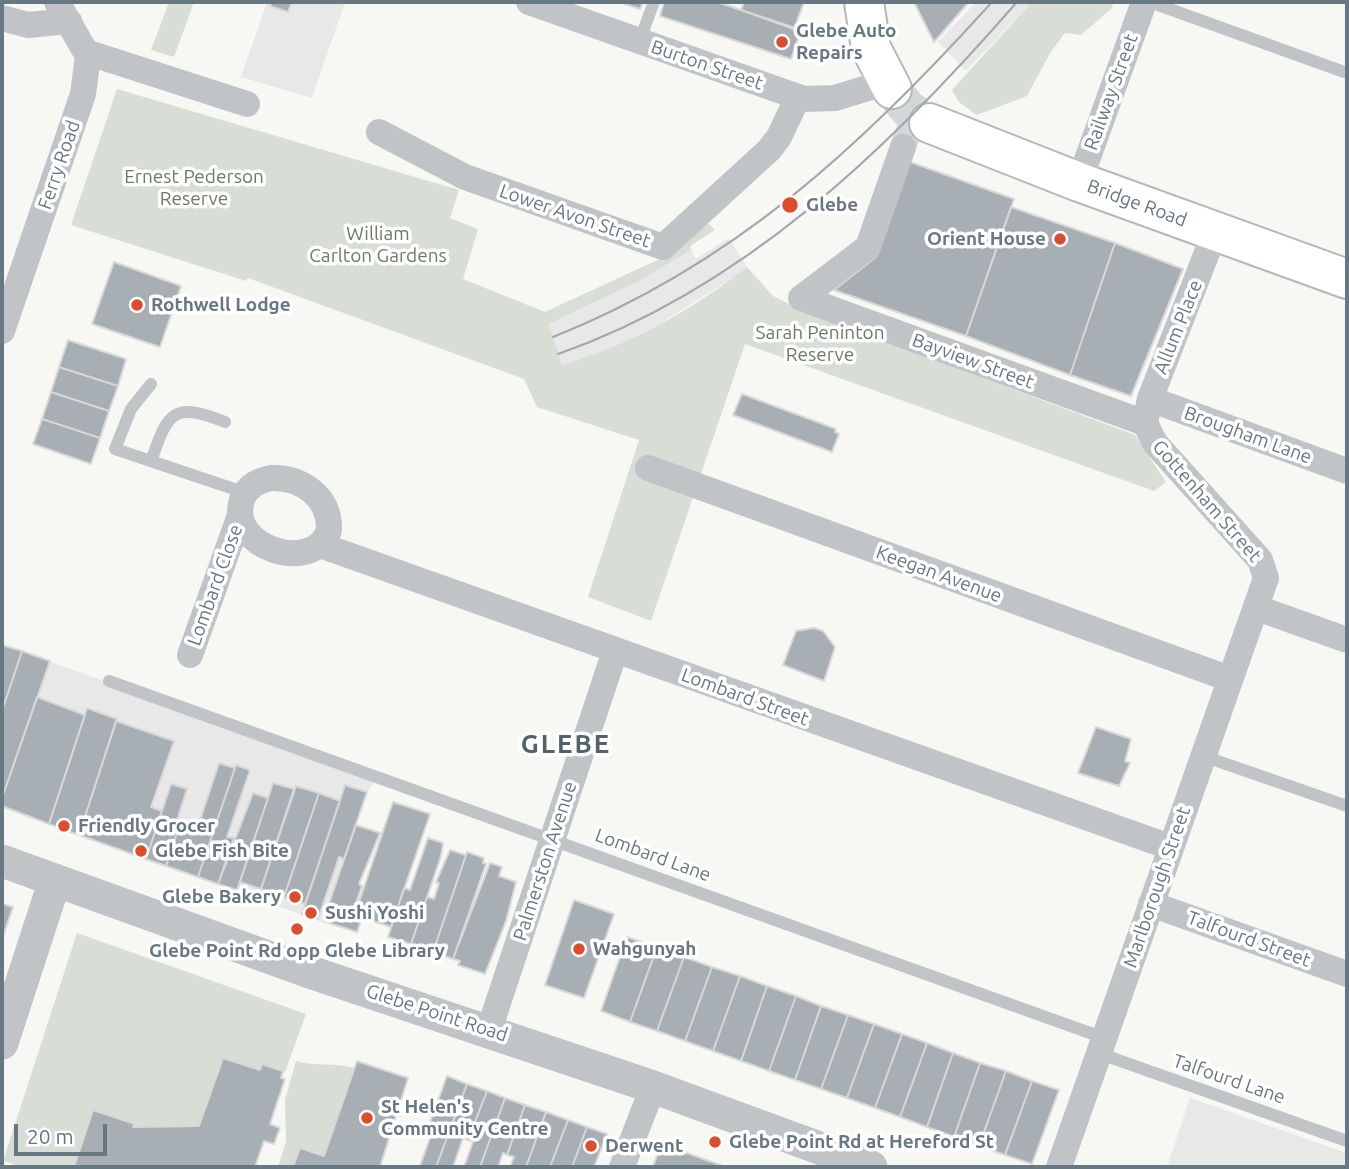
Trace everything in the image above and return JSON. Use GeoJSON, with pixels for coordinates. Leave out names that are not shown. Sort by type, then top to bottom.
{"type":"FeatureCollection","features":[{"type":"Feature","properties":{"kind":"main road"},"geometry":{"type":"LineString","coordinates":[[864,2],[872,48],[889,86]]}},
{"type":"Feature","properties":{"kind":"main road","name":"Bridge Road"},"geometry":{"type":"LineString","coordinates":[[916,135],[1079,181],[1347,279]]}},
{"type":"Feature","properties":{"kind":"street","name":"Burton Street"},"geometry":{"type":"LineString","coordinates":[[529,2],[798,97],[817,100],[835,98],[889,86]]}},
{"type":"Feature","properties":{"kind":"street","name":"Railway Street"},"geometry":{"type":"LineString","coordinates":[[1079,181],[1144,2]]}},
{"type":"Feature","properties":{"kind":"street"},"geometry":{"type":"LineString","coordinates":[[2,18],[28,25],[63,11],[86,52],[247,104]]}},
{"type":"Feature","properties":{"kind":"street","name":"Ferry Road"},"geometry":{"type":"LineString","coordinates":[[2,331],[83,94],[90,63],[86,52]]}},
{"type":"Feature","properties":{"kind":"street","name":"Lower Avon Street"},"geometry":{"type":"LineString","coordinates":[[379,132],[465,177],[663,247],[768,150],[779,137],[798,97]]}},
{"type":"Feature","properties":{"kind":"street","name":"Bayview Street"},"geometry":{"type":"LineString","coordinates":[[916,135],[868,247],[802,298],[1147,411]]}},
{"type":"Feature","properties":{"kind":"street","name":"Allum Place"},"geometry":{"type":"LineString","coordinates":[[1147,411],[1215,232]]}},
{"type":"Feature","properties":{"kind":"street","name":"Brougham Lane"},"geometry":{"type":"LineString","coordinates":[[1147,411],[1347,471]]}},
{"type":"Feature","properties":{"kind":"street","name":"Gottenham Street"},"geometry":{"type":"LineString","coordinates":[[1147,411],[1155,443],[1263,565],[1266,578],[1257,608]]}},
{"type":"Feature","properties":{"kind":"street","name":"Keegan Avenue"},"geometry":{"type":"LineString","coordinates":[[648,468],[1230,678]]}},
{"type":"Feature","properties":{"kind":"street"},"geometry":{"type":"LineString","coordinates":[[243,504],[257,481],[271,478],[295,481],[309,489],[324,506],[329,518],[328,534],[320,545]]}},
{"type":"Feature","properties":{"kind":"street","name":"Lombard Close"},"geometry":{"type":"LineString","coordinates":[[243,504],[246,530],[267,547],[300,553],[320,545]]}},
{"type":"Feature","properties":{"kind":"street","name":"Lombard Close"},"geometry":{"type":"LineString","coordinates":[[190,655],[243,504]]}},
{"type":"Feature","properties":{"kind":"street","name":"Lombard Street"},"geometry":{"type":"LineString","coordinates":[[320,545],[1170,847]]}},
{"type":"Feature","properties":{"kind":"street"},"geometry":{"type":"LineString","coordinates":[[1257,608],[1347,640]]}},
{"type":"Feature","properties":{"kind":"street","name":"Marlborough Street"},"geometry":{"type":"LineString","coordinates":[[1059,1167],[1170,847],[1257,608]]}},
{"type":"Feature","properties":{"kind":"street","name":"Palmerston Avenue"},"geometry":{"type":"LineString","coordinates":[[489,1030],[615,651]]}},
{"type":"Feature","properties":{"kind":"street","name":"Glebe Point Road"},"geometry":{"type":"LineString","coordinates":[[2,861],[303,970],[653,1087],[871,1167]]}},
{"type":"Feature","properties":{"kind":"street"},"geometry":{"type":"LineString","coordinates":[[2,1042],[55,880]]}},
{"type":"Feature","properties":{"kind":"street","name":"Talfourd Street"},"geometry":{"type":"LineString","coordinates":[[1151,904],[1347,974]]}},
{"type":"Feature","properties":{"kind":"street"},"geometry":{"type":"LineString","coordinates":[[622,1167],[653,1087]]}},
{"type":"Feature","properties":{"kind":"lane"},"geometry":{"type":"LineString","coordinates":[[639,42],[653,2]]}},
{"type":"Feature","properties":{"kind":"lane"},"geometry":{"type":"LineString","coordinates":[[1150,2],[1347,74]]}},
{"type":"Feature","properties":{"kind":"lane"},"geometry":{"type":"LineString","coordinates":[[151,384],[131,409],[115,449],[151,461],[243,504]]}},
{"type":"Feature","properties":{"kind":"lane"},"geometry":{"type":"LineString","coordinates":[[151,461],[164,426],[178,413],[193,411],[225,422]]}},
{"type":"Feature","properties":{"kind":"lane","name":"Lombard Lane"},"geometry":{"type":"LineString","coordinates":[[109,681],[552,839],[1101,1046]]}},
{"type":"Feature","properties":{"kind":"lane"},"geometry":{"type":"LineString","coordinates":[[1203,756],[1347,806]]}},
{"type":"Feature","properties":{"kind":"lane","name":"Talfourd Lane"},"geometry":{"type":"LineString","coordinates":[[1101,1046],[1347,1141]]}},
{"type":"Feature","properties":{"kind":"shaded area"},"geometry":{"type":"Polygon","coordinates":[[[267,2],[345,2],[312,98],[241,77],[267,2]]]}},
{"type":"Feature","properties":{"kind":"shaded area"},"geometry":{"type":"Polygon","coordinates":[[[976,2],[1032,2],[966,71],[938,42],[976,2]]]}},
{"type":"Feature","properties":{"kind":"shaded area"},"geometry":{"type":"Polygon","coordinates":[[[729,238],[747,267],[734,277],[653,328],[597,355],[562,365],[549,324],[641,280],[691,250],[696,259],[729,238]]]}},
{"type":"Feature","properties":{"kind":"shaded area"},"geometry":{"type":"Polygon","coordinates":[[[2,645],[378,777],[367,792],[322,922],[2,808],[2,645]]]}},
{"type":"Feature","properties":{"kind":"shaded area"},"geometry":{"type":"Polygon","coordinates":[[[1190,1098],[1347,1153],[1347,1167],[1167,1167],[1190,1098]]]}},
{"type":"Feature","properties":{"kind":"green space"},"geometry":{"type":"Polygon","coordinates":[[[169,2],[194,2],[174,57],[151,50],[169,2]]]}},
{"type":"Feature","properties":{"kind":"green space"},"geometry":{"type":"Polygon","coordinates":[[[1032,2],[1114,2],[1111,9],[1081,35],[1065,33],[1050,53],[1027,96],[977,115],[959,102],[952,90],[1032,2]]]}},
{"type":"Feature","properties":{"kind":"green space"},"geometry":{"type":"Polygon","coordinates":[[[117,89],[459,190],[450,218],[478,229],[463,279],[545,312],[664,257],[708,223],[715,230],[690,246],[691,250],[641,280],[549,324],[562,365],[611,348],[659,325],[704,298],[747,267],[773,296],[801,310],[1135,435],[1166,482],[1154,491],[745,344],[651,621],[588,597],[639,440],[537,407],[524,379],[248,278],[246,281],[71,225],[117,89]]]}},
{"type":"Feature","properties":{"kind":"green space"},"geometry":{"type":"Polygon","coordinates":[[[77,933],[306,1014],[285,1072],[262,1064],[260,1070],[222,1058],[199,1126],[133,1127],[134,1123],[93,1110],[74,1167],[23,1167],[3,1161],[77,933]]]}},
{"type":"Feature","properties":{"kind":"green space"},"geometry":{"type":"Polygon","coordinates":[[[296,1061],[355,1068],[324,1156],[300,1148],[293,1167],[278,1167],[286,1142],[285,1100],[296,1061]]]}},
{"type":"Feature","properties":{"kind":"building"},"geometry":{"type":"Polygon","coordinates":[[[272,2],[292,2],[288,12],[270,6],[272,2]]]}},
{"type":"Feature","properties":{"kind":"building"},"geometry":{"type":"Polygon","coordinates":[[[619,2],[643,2],[640,9],[619,2]]]}},
{"type":"Feature","properties":{"kind":"building"},"geometry":{"type":"Polygon","coordinates":[[[664,2],[717,2],[801,30],[791,59],[660,16],[664,2]]]}},
{"type":"Feature","properties":{"kind":"building"},"geometry":{"type":"Polygon","coordinates":[[[744,2],[804,2],[794,29],[741,10],[744,2]]]}},
{"type":"Feature","properties":{"kind":"building"},"geometry":{"type":"Polygon","coordinates":[[[914,2],[969,2],[934,42],[914,2]]]}},
{"type":"Feature","properties":{"kind":"building"},"geometry":{"type":"Polygon","coordinates":[[[910,162],[1014,199],[966,336],[834,290],[876,257],[910,162]]]}},
{"type":"Feature","properties":{"kind":"building"},"geometry":{"type":"Polygon","coordinates":[[[1011,207],[1115,243],[1070,375],[966,336],[1011,207]]]}},
{"type":"Feature","properties":{"kind":"building"},"geometry":{"type":"Polygon","coordinates":[[[1115,243],[1183,269],[1131,396],[1070,375],[1115,243]]]}},
{"type":"Feature","properties":{"kind":"building","name":"Rothwell Lodge"},"geometry":{"type":"Polygon","coordinates":[[[114,262],[181,286],[160,347],[92,324],[114,262]]]}},
{"type":"Feature","properties":{"kind":"building"},"geometry":{"type":"Polygon","coordinates":[[[68,340],[126,359],[118,386],[59,367],[68,340]]]}},
{"type":"Feature","properties":{"kind":"building"},"geometry":{"type":"Polygon","coordinates":[[[59,367],[118,386],[109,411],[51,392],[59,367]]]}},
{"type":"Feature","properties":{"kind":"building"},"geometry":{"type":"Polygon","coordinates":[[[51,392],[109,411],[100,438],[42,419],[51,392]]]}},
{"type":"Feature","properties":{"kind":"building"},"geometry":{"type":"Polygon","coordinates":[[[742,394],[836,429],[835,432],[839,434],[832,452],[733,415],[742,394]]]}},
{"type":"Feature","properties":{"kind":"building"},"geometry":{"type":"Polygon","coordinates":[[[42,419],[100,438],[91,464],[33,444],[42,419]]]}},
{"type":"Feature","properties":{"kind":"building"},"geometry":{"type":"Polygon","coordinates":[[[814,628],[823,631],[835,647],[824,681],[783,665],[796,631],[814,628]]]}},
{"type":"Feature","properties":{"kind":"building"},"geometry":{"type":"Polygon","coordinates":[[[2,645],[22,651],[2,711],[2,645]]]}},
{"type":"Feature","properties":{"kind":"building"},"geometry":{"type":"Polygon","coordinates":[[[22,651],[50,661],[2,798],[2,711],[22,651]]]}},
{"type":"Feature","properties":{"kind":"building"},"geometry":{"type":"Polygon","coordinates":[[[37,697],[85,715],[49,824],[2,806],[2,798],[37,697]]]}},
{"type":"Feature","properties":{"kind":"building"},"geometry":{"type":"Polygon","coordinates":[[[87,708],[117,719],[79,835],[49,824],[87,708]]]}},
{"type":"Feature","properties":{"kind":"building"},"geometry":{"type":"Polygon","coordinates":[[[116,721],[174,741],[151,807],[162,811],[146,859],[79,835],[116,721]]]}},
{"type":"Feature","properties":{"kind":"building"},"geometry":{"type":"Polygon","coordinates":[[[1096,727],[1131,739],[1125,761],[1130,763],[1119,786],[1078,773],[1096,727]]]}},
{"type":"Feature","properties":{"kind":"building"},"geometry":{"type":"Polygon","coordinates":[[[219,763],[235,768],[198,877],[166,866],[181,821],[198,826],[219,763]]]}},
{"type":"Feature","properties":{"kind":"building"},"geometry":{"type":"Polygon","coordinates":[[[236,765],[250,770],[227,837],[234,838],[218,884],[198,877],[236,765]]]}},
{"type":"Feature","properties":{"kind":"building"},"geometry":{"type":"Polygon","coordinates":[[[273,783],[294,789],[261,889],[240,882],[273,783]]]}},
{"type":"Feature","properties":{"kind":"building"},"geometry":{"type":"Polygon","coordinates":[[[171,784],[187,789],[177,820],[181,821],[166,866],[146,859],[171,784]]]}},
{"type":"Feature","properties":{"kind":"building"},"geometry":{"type":"Polygon","coordinates":[[[345,785],[367,792],[344,859],[339,857],[318,919],[302,914],[345,785]]]}},
{"type":"Feature","properties":{"kind":"building"},"geometry":{"type":"Polygon","coordinates":[[[296,786],[319,793],[284,897],[261,889],[296,786]]]}},
{"type":"Feature","properties":{"kind":"building"},"geometry":{"type":"Polygon","coordinates":[[[253,793],[268,798],[237,890],[218,884],[253,793]]]}},
{"type":"Feature","properties":{"kind":"building"},"geometry":{"type":"Polygon","coordinates":[[[319,793],[340,801],[305,904],[284,897],[319,793]]]}},
{"type":"Feature","properties":{"kind":"building"},"geometry":{"type":"Polygon","coordinates":[[[393,802],[430,814],[391,927],[364,918],[367,909],[358,905],[393,802]]]}},
{"type":"Feature","properties":{"kind":"building"},"geometry":{"type":"Polygon","coordinates":[[[356,825],[380,833],[359,884],[362,886],[352,914],[362,918],[357,932],[323,921],[356,825]]]}},
{"type":"Feature","properties":{"kind":"building"},"geometry":{"type":"Polygon","coordinates":[[[428,838],[443,843],[441,856],[411,944],[388,937],[404,888],[410,890],[428,838]]]}},
{"type":"Feature","properties":{"kind":"building"},"geometry":{"type":"Polygon","coordinates":[[[450,850],[466,855],[433,952],[411,944],[427,897],[434,899],[439,883],[436,882],[450,850]]]}},
{"type":"Feature","properties":{"kind":"building"},"geometry":{"type":"Polygon","coordinates":[[[467,852],[484,858],[483,863],[486,864],[453,959],[433,952],[467,852]]]}},
{"type":"Feature","properties":{"kind":"building"},"geometry":{"type":"Polygon","coordinates":[[[490,863],[502,867],[499,876],[516,882],[506,921],[485,974],[458,965],[460,961],[453,959],[490,863]]]}},
{"type":"Feature","properties":{"kind":"building","name":"Wahgunyah"},"geometry":{"type":"Polygon","coordinates":[[[574,900],[614,914],[584,998],[545,985],[574,900]]]}},
{"type":"Feature","properties":{"kind":"building"},"geometry":{"type":"Polygon","coordinates":[[[2,904],[13,907],[2,939],[2,904]]]}},
{"type":"Feature","properties":{"kind":"building"},"geometry":{"type":"Polygon","coordinates":[[[627,937],[657,947],[630,1022],[601,1011],[627,937]]]}},
{"type":"Feature","properties":{"kind":"building"},"geometry":{"type":"Polygon","coordinates":[[[657,947],[684,957],[657,1031],[630,1022],[657,947]]]}},
{"type":"Feature","properties":{"kind":"building"},"geometry":{"type":"Polygon","coordinates":[[[684,957],[712,967],[685,1041],[657,1031],[684,957]]]}},
{"type":"Feature","properties":{"kind":"building"},"geometry":{"type":"Polygon","coordinates":[[[712,967],[740,976],[713,1051],[685,1041],[712,967]]]}},
{"type":"Feature","properties":{"kind":"building"},"geometry":{"type":"Polygon","coordinates":[[[740,976],[767,986],[741,1061],[713,1051],[740,976]]]}},
{"type":"Feature","properties":{"kind":"building"},"geometry":{"type":"Polygon","coordinates":[[[767,986],[796,996],[769,1071],[741,1061],[767,986]]]}},
{"type":"Feature","properties":{"kind":"building"},"geometry":{"type":"Polygon","coordinates":[[[796,996],[821,1006],[795,1080],[769,1071],[796,996]]]}},
{"type":"Feature","properties":{"kind":"building"},"geometry":{"type":"Polygon","coordinates":[[[821,1006],[848,1015],[821,1089],[795,1080],[821,1006]]]}},
{"type":"Feature","properties":{"kind":"building"},"geometry":{"type":"Polygon","coordinates":[[[848,1015],[874,1024],[847,1098],[821,1089],[848,1015]]]}},
{"type":"Feature","properties":{"kind":"building"},"geometry":{"type":"Polygon","coordinates":[[[874,1024],[902,1034],[875,1108],[847,1098],[874,1024]]]}},
{"type":"Feature","properties":{"kind":"building"},"geometry":{"type":"Polygon","coordinates":[[[902,1034],[927,1043],[900,1117],[875,1108],[902,1034]]]}},
{"type":"Feature","properties":{"kind":"building"},"geometry":{"type":"Polygon","coordinates":[[[927,1043],[953,1053],[927,1127],[900,1117],[927,1043]]]}},
{"type":"Feature","properties":{"kind":"building"},"geometry":{"type":"Polygon","coordinates":[[[953,1053],[980,1063],[954,1137],[927,1127],[953,1053]]]}},
{"type":"Feature","properties":{"kind":"building"},"geometry":{"type":"Polygon","coordinates":[[[223,1058],[260,1070],[262,1064],[283,1071],[281,1078],[285,1079],[270,1124],[280,1128],[274,1144],[264,1141],[255,1167],[74,1167],[93,1110],[135,1124],[133,1127],[199,1126],[223,1058]]]}},
{"type":"Feature","properties":{"kind":"building","name":"St Helen's Community Centre"},"geometry":{"type":"Polygon","coordinates":[[[357,1061],[408,1078],[380,1167],[293,1167],[300,1148],[324,1156],[357,1061]]]}},
{"type":"Feature","properties":{"kind":"building"},"geometry":{"type":"Polygon","coordinates":[[[980,1063],[1006,1071],[979,1146],[954,1137],[980,1063]]]}},
{"type":"Feature","properties":{"kind":"building"},"geometry":{"type":"Polygon","coordinates":[[[1006,1071],[1032,1081],[1005,1155],[979,1146],[1006,1071]]]}},
{"type":"Feature","properties":{"kind":"building"},"geometry":{"type":"Polygon","coordinates":[[[447,1076],[467,1084],[436,1167],[420,1166],[434,1127],[429,1125],[447,1076]]]}},
{"type":"Feature","properties":{"kind":"building"},"geometry":{"type":"Polygon","coordinates":[[[1032,1081],[1059,1090],[1032,1164],[1005,1155],[1032,1081]]]}},
{"type":"Feature","properties":{"kind":"building"},"geometry":{"type":"Polygon","coordinates":[[[467,1084],[487,1091],[468,1140],[463,1138],[453,1167],[436,1167],[467,1084]]]}},
{"type":"Feature","properties":{"kind":"building"},"geometry":{"type":"Polygon","coordinates":[[[487,1091],[505,1098],[480,1167],[464,1167],[473,1142],[468,1140],[487,1091]]]}},
{"type":"Feature","properties":{"kind":"building"},"geometry":{"type":"Polygon","coordinates":[[[505,1098],[525,1105],[507,1155],[503,1153],[498,1167],[480,1167],[505,1098]]]}},
{"type":"Feature","properties":{"kind":"building"},"geometry":{"type":"Polygon","coordinates":[[[525,1105],[546,1112],[526,1167],[510,1167],[514,1157],[507,1155],[525,1105]]]}},
{"type":"Feature","properties":{"kind":"building"},"geometry":{"type":"Polygon","coordinates":[[[546,1112],[568,1120],[550,1167],[526,1167],[546,1112]]]}},
{"type":"Feature","properties":{"kind":"building"},"geometry":{"type":"Polygon","coordinates":[[[568,1120],[587,1127],[572,1167],[550,1167],[568,1120]]]}},
{"type":"Feature","properties":{"kind":"building","name":"Derwent"},"geometry":{"type":"Polygon","coordinates":[[[587,1127],[607,1134],[594,1167],[572,1167],[587,1127]]]}},
{"type":"Feature","properties":{"kind":"building"},"geometry":{"type":"Polygon","coordinates":[[[661,1144],[726,1167],[653,1167],[661,1144]]]}},
{"type":"Feature","properties":{"kind":"tunnel"},"geometry":{"type":"LineString","coordinates":[[892,89],[908,109],[929,123]]}},
{"type":"Feature","properties":{"kind":"tunnel"},"geometry":{"type":"LineString","coordinates":[[903,147],[915,115]]}},
{"type":"Feature","properties":{"kind":"tram line"},"geometry":{"type":"LineString","coordinates":[[553,337],[619,308],[680,274],[737,237],[792,196],[894,105],[992,2]]}},
{"type":"Feature","properties":{"kind":"tram line"},"geometry":{"type":"LineString","coordinates":[[558,354],[626,326],[690,292],[751,253],[810,208],[918,109],[1017,2]]}},
{"type":"Feature","properties":{"kind":"place","name":"Glebe Auto Repairs"},"geometry":{"type":"Point","coordinates":[782,42]}},
{"type":"Feature","properties":{"kind":"place","name":"Glebe"},"geometry":{"type":"Point","coordinates":[790,205]}},
{"type":"Feature","properties":{"kind":"place","name":"Orient House"},"geometry":{"type":"Point","coordinates":[1060,239]}},
{"type":"Feature","properties":{"kind":"place","name":"Rothwell Lodge"},"geometry":{"type":"Point","coordinates":[137,305]}},
{"type":"Feature","properties":{"kind":"place","name":"Friendly Grocer"},"geometry":{"type":"Point","coordinates":[64,826]}},
{"type":"Feature","properties":{"kind":"place","name":"Glebe Fish Bite"},"geometry":{"type":"Point","coordinates":[141,851]}},
{"type":"Feature","properties":{"kind":"place","name":"Glebe Bakery"},"geometry":{"type":"Point","coordinates":[295,897]}},
{"type":"Feature","properties":{"kind":"place","name":"Sushi Yoshi"},"geometry":{"type":"Point","coordinates":[311,913]}},
{"type":"Feature","properties":{"kind":"place","name":"Glebe Point Rd opp Glebe Library"},"geometry":{"type":"Point","coordinates":[297,929]}},
{"type":"Feature","properties":{"kind":"place","name":"Wahgunyah"},"geometry":{"type":"Point","coordinates":[579,949]}},
{"type":"Feature","properties":{"kind":"place","name":"St Helen's Community Centre"},"geometry":{"type":"Point","coordinates":[367,1118]}},
{"type":"Feature","properties":{"kind":"place","name":"Glebe Point Rd at Hereford St"},"geometry":{"type":"Point","coordinates":[715,1142]}},
{"type":"Feature","properties":{"kind":"place","name":"Derwent"},"geometry":{"type":"Point","coordinates":[591,1146]}},
{"type":"Feature","properties":{"kind":"district","name":"GLEBE"},"geometry":{"type":"Point","coordinates":[566,744]}},
{"type":"Feature","properties":{"kind":"park label","name":"Ernest Pederson Reserve"},"geometry":{"type":"Point","coordinates":[194,188]}},
{"type":"Feature","properties":{"kind":"park label","name":"William Carlton Gardens"},"geometry":{"type":"Point","coordinates":[378,245]}},
{"type":"Feature","properties":{"kind":"park label","name":"Sarah Peninton Reserve"},"geometry":{"type":"Point","coordinates":[820,344]}}]}
